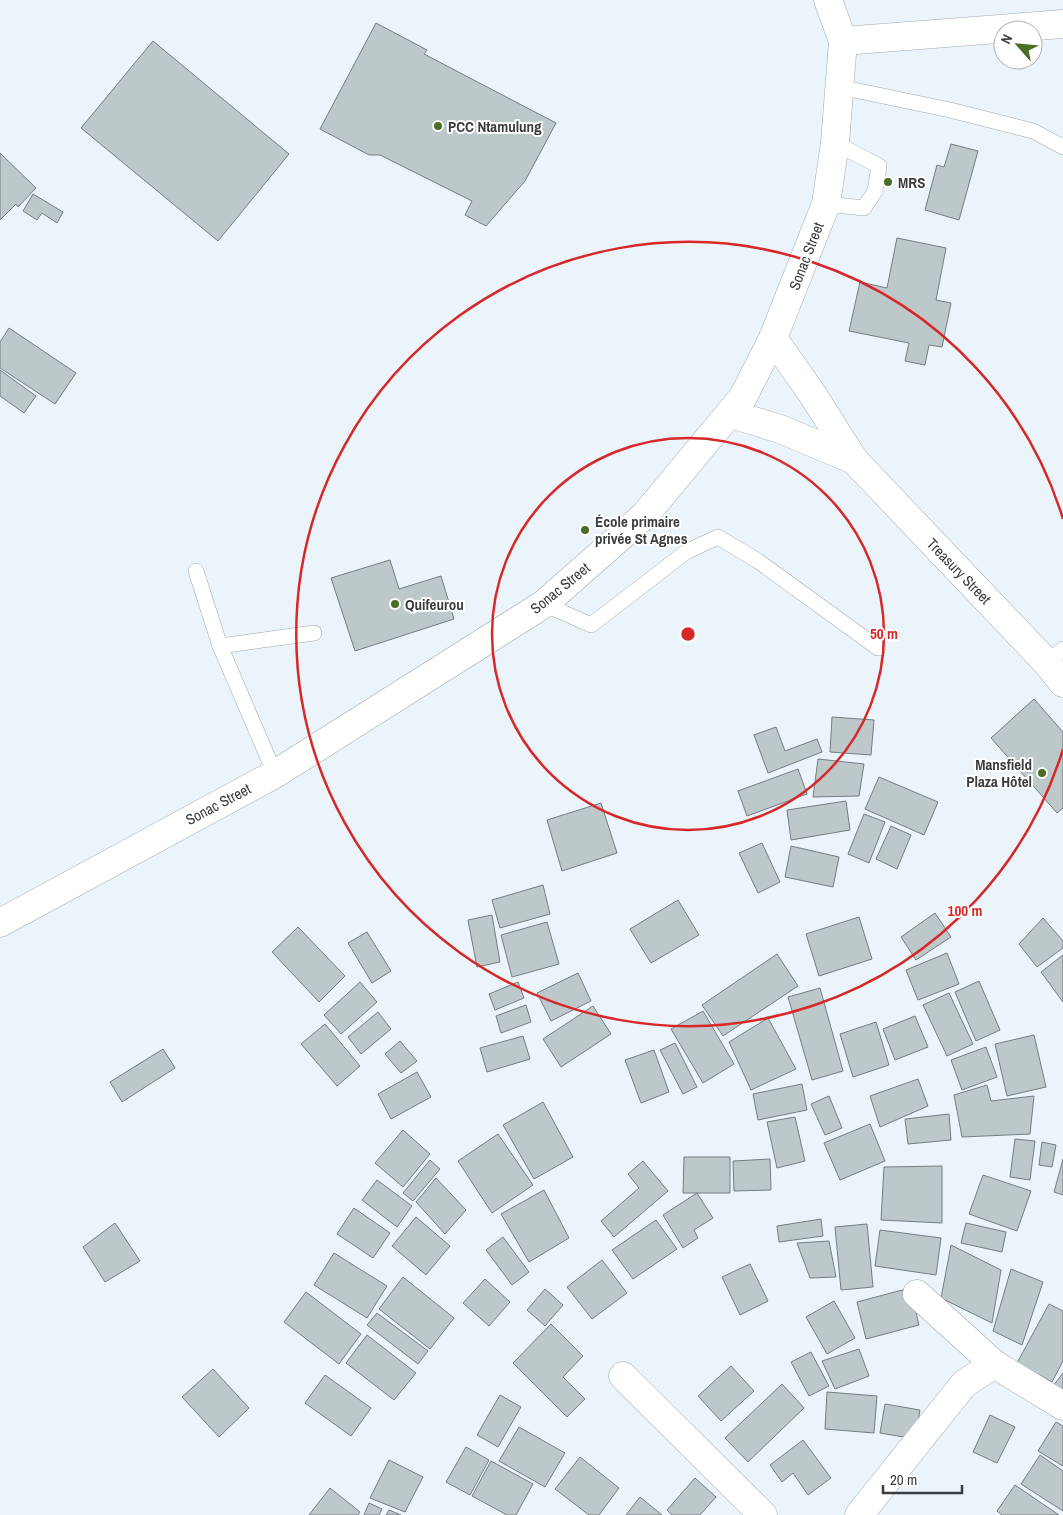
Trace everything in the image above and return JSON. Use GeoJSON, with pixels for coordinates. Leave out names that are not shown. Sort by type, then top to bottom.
{"type":"FeatureCollection","features":[{"type":"Feature","properties":{"kind":"main road","name":"Sonac Street"},"geometry":{"type":"LineString","coordinates":[[0,923],[275,774],[544,604],[645,515],[731,414],[751,383],[773,338],[826,204],[840,86],[843,41],[828,0]]}},
{"type":"Feature","properties":{"kind":"main road"},"geometry":{"type":"LineString","coordinates":[[843,41],[1063,24]]}},
{"type":"Feature","properties":{"kind":"main road","name":"Treasury Street"},"geometry":{"type":"LineString","coordinates":[[773,338],[854,460],[1058,665]]}},
{"type":"Feature","properties":{"kind":"main road","name":"Treasury Street"},"geometry":{"type":"LineString","coordinates":[[731,414],[780,428],[854,460]]}},
{"type":"Feature","properties":{"kind":"main road"},"geometry":{"type":"LineString","coordinates":[[917,1294],[994,1364],[1063,1406]]}},
{"type":"Feature","properties":{"kind":"main road"},"geometry":{"type":"LineString","coordinates":[[859,1515],[964,1384],[994,1364]]}},
{"type":"Feature","properties":{"kind":"main road"},"geometry":{"type":"LineString","coordinates":[[623,1376],[763,1515]]}},
{"type":"Feature","properties":{"kind":"lane"},"geometry":{"type":"LineString","coordinates":[[840,86],[950,110],[1033,131],[1063,147]]}},
{"type":"Feature","properties":{"kind":"lane"},"geometry":{"type":"LineString","coordinates":[[826,204],[864,208],[875,192],[878,166],[834,143]]}},
{"type":"Feature","properties":{"kind":"lane"},"geometry":{"type":"LineString","coordinates":[[544,604],[591,625],[686,552],[718,537],[758,561],[878,648]]}},
{"type":"Feature","properties":{"kind":"lane"},"geometry":{"type":"LineString","coordinates":[[196,571],[220,646],[275,774]]}},
{"type":"Feature","properties":{"kind":"lane"},"geometry":{"type":"LineString","coordinates":[[220,646],[314,633]]}},
{"type":"Feature","properties":{"kind":"building","name":"PCC Ntamulung"},"geometry":{"type":"Polygon","coordinates":[[[376,23],[427,50],[424,54],[556,123],[525,181],[486,226],[465,215],[472,201],[380,155],[369,155],[320,129],[376,23]]]}},
{"type":"Feature","properties":{"kind":"building"},"geometry":{"type":"Polygon","coordinates":[[[153,41],[289,154],[218,241],[81,128],[153,41]]]}},
{"type":"Feature","properties":{"kind":"building"},"geometry":{"type":"Polygon","coordinates":[[[951,144],[978,151],[959,220],[925,210],[937,165],[944,167],[951,144]]]}},
{"type":"Feature","properties":{"kind":"building"},"geometry":{"type":"Polygon","coordinates":[[[0,153],[36,188],[18,207],[16,204],[0,220],[0,153]]]}},
{"type":"Feature","properties":{"kind":"building"},"geometry":{"type":"Polygon","coordinates":[[[33,194],[63,212],[57,223],[42,213],[37,220],[23,211],[33,194]]]}},
{"type":"Feature","properties":{"kind":"building"},"geometry":{"type":"Polygon","coordinates":[[[897,238],[946,248],[936,300],[951,303],[942,347],[929,345],[925,365],[905,361],[909,343],[849,331],[860,282],[887,288],[897,238]]]}},
{"type":"Feature","properties":{"kind":"building"},"geometry":{"type":"Polygon","coordinates":[[[9,328],[76,373],[55,404],[0,368],[0,342],[9,328]]]}},
{"type":"Feature","properties":{"kind":"building"},"geometry":{"type":"Polygon","coordinates":[[[0,370],[36,396],[24,413],[0,396],[0,370]]]}},
{"type":"Feature","properties":{"kind":"building","name":"Quifeurou"},"geometry":{"type":"Polygon","coordinates":[[[390,560],[399,589],[441,576],[454,619],[355,651],[331,578],[390,560]]]}},
{"type":"Feature","properties":{"kind":"building","name":"Mansfield Plaza Hôtel"},"geometry":{"type":"Polygon","coordinates":[[[1034,699],[1063,732],[1063,808],[1057,813],[991,738],[1034,699]]]}},
{"type":"Feature","properties":{"kind":"building"},"geometry":{"type":"Polygon","coordinates":[[[832,717],[874,720],[871,755],[830,752],[832,717]]]}},
{"type":"Feature","properties":{"kind":"building"},"geometry":{"type":"Polygon","coordinates":[[[776,727],[785,751],[817,739],[822,752],[768,773],[754,735],[776,727]]]}},
{"type":"Feature","properties":{"kind":"building"},"geometry":{"type":"Polygon","coordinates":[[[818,759],[864,764],[859,796],[813,797],[818,759]]]}},
{"type":"Feature","properties":{"kind":"building"},"geometry":{"type":"Polygon","coordinates":[[[798,769],[807,794],[747,816],[738,791],[798,769]]]}},
{"type":"Feature","properties":{"kind":"building"},"geometry":{"type":"Polygon","coordinates":[[[879,777],[938,802],[924,835],[865,809],[879,777]]]}},
{"type":"Feature","properties":{"kind":"building"},"geometry":{"type":"Polygon","coordinates":[[[846,801],[850,830],[791,840],[787,810],[846,801]]]}},
{"type":"Feature","properties":{"kind":"building"},"geometry":{"type":"Polygon","coordinates":[[[601,803],[617,853],[562,871],[547,820],[601,803]]]}},
{"type":"Feature","properties":{"kind":"building"},"geometry":{"type":"Polygon","coordinates":[[[864,814],[885,822],[869,863],[848,854],[864,814]]]}},
{"type":"Feature","properties":{"kind":"building"},"geometry":{"type":"Polygon","coordinates":[[[891,826],[911,835],[897,869],[876,859],[891,826]]]}},
{"type":"Feature","properties":{"kind":"building"},"geometry":{"type":"Polygon","coordinates":[[[762,843],[780,882],[758,893],[739,853],[762,843]]]}},
{"type":"Feature","properties":{"kind":"building"},"geometry":{"type":"Polygon","coordinates":[[[791,846],[839,857],[833,887],[785,877],[791,846]]]}},
{"type":"Feature","properties":{"kind":"building"},"geometry":{"type":"Polygon","coordinates":[[[543,885],[550,914],[500,928],[492,900],[543,885]]]}},
{"type":"Feature","properties":{"kind":"building"},"geometry":{"type":"Polygon","coordinates":[[[678,900],[699,935],[651,963],[630,929],[678,900]]]}},
{"type":"Feature","properties":{"kind":"building"},"geometry":{"type":"Polygon","coordinates":[[[935,913],[951,937],[916,960],[901,937],[935,913]]]}},
{"type":"Feature","properties":{"kind":"building"},"geometry":{"type":"Polygon","coordinates":[[[492,915],[500,962],[477,967],[468,920],[492,915]]]}},
{"type":"Feature","properties":{"kind":"building"},"geometry":{"type":"Polygon","coordinates":[[[859,917],[872,959],[819,976],[806,934],[859,917]]]}},
{"type":"Feature","properties":{"kind":"building"},"geometry":{"type":"Polygon","coordinates":[[[1043,918],[1063,941],[1063,948],[1037,967],[1019,944],[1043,918]]]}},
{"type":"Feature","properties":{"kind":"building"},"geometry":{"type":"Polygon","coordinates":[[[547,922],[559,964],[512,977],[501,935],[547,922]]]}},
{"type":"Feature","properties":{"kind":"building"},"geometry":{"type":"Polygon","coordinates":[[[298,927],[345,976],[319,1002],[272,952],[298,927]]]}},
{"type":"Feature","properties":{"kind":"building"},"geometry":{"type":"Polygon","coordinates":[[[367,932],[391,971],[372,983],[348,943],[367,932]]]}},
{"type":"Feature","properties":{"kind":"building"},"geometry":{"type":"Polygon","coordinates":[[[947,953],[959,984],[918,1000],[906,970],[947,953]]]}},
{"type":"Feature","properties":{"kind":"building"},"geometry":{"type":"Polygon","coordinates":[[[777,954],[798,986],[723,1036],[702,1005],[777,954]]]}},
{"type":"Feature","properties":{"kind":"building"},"geometry":{"type":"Polygon","coordinates":[[[1063,955],[1063,1002],[1041,972],[1063,955]]]}},
{"type":"Feature","properties":{"kind":"building"},"geometry":{"type":"Polygon","coordinates":[[[578,973],[591,1001],[551,1021],[537,993],[578,973]]]}},
{"type":"Feature","properties":{"kind":"building"},"geometry":{"type":"Polygon","coordinates":[[[979,981],[1000,1030],[976,1041],[955,992],[979,981]]]}},
{"type":"Feature","properties":{"kind":"building"},"geometry":{"type":"Polygon","coordinates":[[[360,982],[377,1002],[341,1034],[324,1015],[360,982]]]}},
{"type":"Feature","properties":{"kind":"building"},"geometry":{"type":"Polygon","coordinates":[[[518,982],[524,998],[495,1010],[489,994],[518,982]]]}},
{"type":"Feature","properties":{"kind":"building"},"geometry":{"type":"Polygon","coordinates":[[[820,988],[843,1071],[812,1080],[788,997],[820,988]]]}},
{"type":"Feature","properties":{"kind":"building"},"geometry":{"type":"Polygon","coordinates":[[[949,993],[973,1044],[947,1056],[923,1005],[949,993]]]}},
{"type":"Feature","properties":{"kind":"building"},"geometry":{"type":"Polygon","coordinates":[[[526,1005],[531,1022],[501,1033],[496,1016],[526,1005]]]}},
{"type":"Feature","properties":{"kind":"building"},"geometry":{"type":"Polygon","coordinates":[[[593,1006],[611,1034],[561,1067],[543,1039],[593,1006]]]}},
{"type":"Feature","properties":{"kind":"building"},"geometry":{"type":"Polygon","coordinates":[[[703,1011],[734,1064],[703,1083],[671,1029],[703,1011]]]}},
{"type":"Feature","properties":{"kind":"building"},"geometry":{"type":"Polygon","coordinates":[[[378,1012],[391,1029],[361,1054],[348,1037],[378,1012]]]}},
{"type":"Feature","properties":{"kind":"building"},"geometry":{"type":"Polygon","coordinates":[[[915,1016],[928,1047],[895,1060],[883,1029],[915,1016]]]}},
{"type":"Feature","properties":{"kind":"building"},"geometry":{"type":"Polygon","coordinates":[[[768,1018],[796,1069],[751,1090],[729,1042],[768,1018]]]}},
{"type":"Feature","properties":{"kind":"building"},"geometry":{"type":"Polygon","coordinates":[[[876,1022],[889,1065],[853,1077],[840,1034],[876,1022]]]}},
{"type":"Feature","properties":{"kind":"building"},"geometry":{"type":"Polygon","coordinates":[[[325,1024],[360,1066],[337,1086],[301,1044],[325,1024]]]}},
{"type":"Feature","properties":{"kind":"building"},"geometry":{"type":"Polygon","coordinates":[[[1034,1035],[1046,1087],[1007,1096],[995,1044],[1034,1035]]]}},
{"type":"Feature","properties":{"kind":"building"},"geometry":{"type":"Polygon","coordinates":[[[523,1036],[530,1059],[487,1072],[480,1048],[523,1036]]]}},
{"type":"Feature","properties":{"kind":"building"},"geometry":{"type":"Polygon","coordinates":[[[400,1041],[417,1061],[401,1073],[385,1054],[400,1041]]]}},
{"type":"Feature","properties":{"kind":"building"},"geometry":{"type":"Polygon","coordinates":[[[675,1043],[697,1087],[683,1094],[660,1050],[675,1043]]]}},
{"type":"Feature","properties":{"kind":"building"},"geometry":{"type":"Polygon","coordinates":[[[986,1047],[997,1077],[962,1090],[951,1060],[986,1047]]]}},
{"type":"Feature","properties":{"kind":"building"},"geometry":{"type":"Polygon","coordinates":[[[163,1049],[175,1068],[122,1102],[110,1082],[163,1049]]]}},
{"type":"Feature","properties":{"kind":"building"},"geometry":{"type":"Polygon","coordinates":[[[654,1050],[669,1092],[641,1103],[625,1060],[654,1050]]]}},
{"type":"Feature","properties":{"kind":"building"},"geometry":{"type":"Polygon","coordinates":[[[417,1072],[431,1097],[391,1119],[378,1094],[417,1072]]]}},
{"type":"Feature","properties":{"kind":"building"},"geometry":{"type":"Polygon","coordinates":[[[918,1079],[928,1106],[880,1127],[870,1096],[918,1079]]]}},
{"type":"Feature","properties":{"kind":"building"},"geometry":{"type":"Polygon","coordinates":[[[802,1084],[807,1110],[758,1120],[753,1094],[802,1084]]]}},
{"type":"Feature","properties":{"kind":"building"},"geometry":{"type":"Polygon","coordinates":[[[987,1085],[991,1101],[1034,1096],[1030,1134],[962,1137],[954,1095],[987,1085]]]}},
{"type":"Feature","properties":{"kind":"building"},"geometry":{"type":"Polygon","coordinates":[[[829,1096],[842,1128],[825,1135],[811,1104],[829,1096]]]}},
{"type":"Feature","properties":{"kind":"building"},"geometry":{"type":"Polygon","coordinates":[[[543,1102],[573,1157],[534,1179],[503,1125],[543,1102]]]}},
{"type":"Feature","properties":{"kind":"building"},"geometry":{"type":"Polygon","coordinates":[[[949,1114],[951,1140],[908,1144],[905,1119],[949,1114]]]}},
{"type":"Feature","properties":{"kind":"building"},"geometry":{"type":"Polygon","coordinates":[[[795,1117],[805,1161],[777,1168],[767,1122],[795,1117]]]}},
{"type":"Feature","properties":{"kind":"building"},"geometry":{"type":"Polygon","coordinates":[[[870,1124],[885,1161],[840,1180],[824,1143],[870,1124]]]}},
{"type":"Feature","properties":{"kind":"building"},"geometry":{"type":"Polygon","coordinates":[[[403,1130],[430,1154],[403,1187],[375,1163],[403,1130]]]}},
{"type":"Feature","properties":{"kind":"building"},"geometry":{"type":"Polygon","coordinates":[[[498,1134],[533,1185],[492,1213],[458,1161],[498,1134]]]}},
{"type":"Feature","properties":{"kind":"building"},"geometry":{"type":"Polygon","coordinates":[[[1015,1139],[1035,1141],[1030,1180],[1010,1177],[1015,1139]]]}},
{"type":"Feature","properties":{"kind":"building"},"geometry":{"type":"Polygon","coordinates":[[[1042,1142],[1056,1145],[1052,1167],[1039,1165],[1042,1142]]]}},
{"type":"Feature","properties":{"kind":"building"},"geometry":{"type":"Polygon","coordinates":[[[684,1157],[730,1157],[730,1193],[683,1193],[684,1157]]]}},
{"type":"Feature","properties":{"kind":"building"},"geometry":{"type":"Polygon","coordinates":[[[770,1159],[771,1190],[734,1191],[733,1161],[770,1159]]]}},
{"type":"Feature","properties":{"kind":"building"},"geometry":{"type":"Polygon","coordinates":[[[1063,1159],[1063,1195],[1054,1192],[1063,1159]]]}},
{"type":"Feature","properties":{"kind":"building"},"geometry":{"type":"Polygon","coordinates":[[[430,1160],[440,1169],[413,1201],[403,1193],[430,1160]]]}},
{"type":"Feature","properties":{"kind":"building"},"geometry":{"type":"Polygon","coordinates":[[[643,1161],[668,1191],[614,1237],[601,1221],[639,1188],[628,1174],[643,1161]]]}},
{"type":"Feature","properties":{"kind":"building"},"geometry":{"type":"Polygon","coordinates":[[[942,1166],[942,1223],[881,1220],[884,1167],[942,1166]]]}},
{"type":"Feature","properties":{"kind":"building"},"geometry":{"type":"Polygon","coordinates":[[[983,1175],[1031,1191],[1017,1231],[969,1214],[983,1175]]]}},
{"type":"Feature","properties":{"kind":"building"},"geometry":{"type":"Polygon","coordinates":[[[436,1178],[466,1210],[445,1234],[416,1202],[436,1178]]]}},
{"type":"Feature","properties":{"kind":"building"},"geometry":{"type":"Polygon","coordinates":[[[377,1180],[412,1206],[397,1227],[362,1200],[377,1180]]]}},
{"type":"Feature","properties":{"kind":"building"},"geometry":{"type":"Polygon","coordinates":[[[544,1190],[569,1238],[529,1262],[501,1214],[544,1190]]]}},
{"type":"Feature","properties":{"kind":"building"},"geometry":{"type":"Polygon","coordinates":[[[697,1193],[713,1218],[694,1230],[698,1238],[683,1248],[663,1215],[697,1193]]]}},
{"type":"Feature","properties":{"kind":"building"},"geometry":{"type":"Polygon","coordinates":[[[354,1208],[390,1233],[373,1258],[337,1234],[354,1208]]]}},
{"type":"Feature","properties":{"kind":"building"},"geometry":{"type":"Polygon","coordinates":[[[416,1217],[450,1246],[426,1275],[392,1246],[416,1217]]]}},
{"type":"Feature","properties":{"kind":"building"},"geometry":{"type":"Polygon","coordinates":[[[821,1219],[823,1236],[779,1242],[777,1226],[821,1219]]]}},
{"type":"Feature","properties":{"kind":"building"},"geometry":{"type":"Polygon","coordinates":[[[656,1220],[677,1249],[633,1279],[612,1250],[656,1220]]]}},
{"type":"Feature","properties":{"kind":"building"},"geometry":{"type":"Polygon","coordinates":[[[115,1223],[140,1261],[105,1282],[83,1247],[115,1223]]]}},
{"type":"Feature","properties":{"kind":"building"},"geometry":{"type":"Polygon","coordinates":[[[966,1223],[1006,1232],[1002,1252],[961,1243],[966,1223]]]}},
{"type":"Feature","properties":{"kind":"building"},"geometry":{"type":"Polygon","coordinates":[[[867,1224],[873,1287],[841,1290],[835,1227],[867,1224]]]}},
{"type":"Feature","properties":{"kind":"building"},"geometry":{"type":"Polygon","coordinates":[[[880,1230],[941,1238],[936,1275],[875,1266],[880,1230]]]}},
{"type":"Feature","properties":{"kind":"building"},"geometry":{"type":"Polygon","coordinates":[[[503,1237],[529,1272],[512,1285],[486,1250],[503,1237]]]}},
{"type":"Feature","properties":{"kind":"building"},"geometry":{"type":"Polygon","coordinates":[[[829,1241],[836,1277],[810,1278],[797,1243],[829,1241]]]}},
{"type":"Feature","properties":{"kind":"building"},"geometry":{"type":"Polygon","coordinates":[[[951,1245],[1001,1270],[992,1323],[941,1298],[951,1245]]]}},
{"type":"Feature","properties":{"kind":"building"},"geometry":{"type":"Polygon","coordinates":[[[334,1253],[387,1286],[367,1318],[314,1285],[334,1253]]]}},
{"type":"Feature","properties":{"kind":"building"},"geometry":{"type":"Polygon","coordinates":[[[602,1260],[627,1293],[592,1319],[567,1287],[602,1260]]]}},
{"type":"Feature","properties":{"kind":"building"},"geometry":{"type":"Polygon","coordinates":[[[750,1264],[768,1301],[740,1315],[722,1277],[750,1264]]]}},
{"type":"Feature","properties":{"kind":"building"},"geometry":{"type":"Polygon","coordinates":[[[1011,1269],[1043,1282],[1022,1345],[993,1331],[1011,1269]]]}},
{"type":"Feature","properties":{"kind":"building"},"geometry":{"type":"Polygon","coordinates":[[[403,1277],[454,1318],[430,1349],[379,1309],[403,1277]]]}},
{"type":"Feature","properties":{"kind":"building"},"geometry":{"type":"Polygon","coordinates":[[[485,1279],[510,1302],[489,1326],[463,1303],[485,1279]]]}},
{"type":"Feature","properties":{"kind":"building"},"geometry":{"type":"Polygon","coordinates":[[[910,1288],[919,1325],[866,1339],[857,1302],[910,1288]]]}},
{"type":"Feature","properties":{"kind":"building"},"geometry":{"type":"Polygon","coordinates":[[[545,1289],[563,1305],[545,1326],[527,1310],[545,1289]]]}},
{"type":"Feature","properties":{"kind":"building"},"geometry":{"type":"Polygon","coordinates":[[[306,1292],[361,1334],[339,1364],[284,1322],[306,1292]]]}},
{"type":"Feature","properties":{"kind":"building"},"geometry":{"type":"Polygon","coordinates":[[[834,1301],[855,1338],[827,1354],[806,1317],[834,1301]]]}},
{"type":"Feature","properties":{"kind":"building"},"geometry":{"type":"Polygon","coordinates":[[[1049,1304],[1063,1311],[1063,1361],[1052,1382],[1017,1363],[1049,1304]]]}},
{"type":"Feature","properties":{"kind":"building"},"geometry":{"type":"Polygon","coordinates":[[[377,1313],[428,1351],[418,1364],[367,1325],[377,1313]]]}},
{"type":"Feature","properties":{"kind":"building"},"geometry":{"type":"Polygon","coordinates":[[[551,1324],[583,1356],[563,1377],[585,1399],[567,1417],[513,1363],[551,1324]]]}},
{"type":"Feature","properties":{"kind":"building"},"geometry":{"type":"Polygon","coordinates":[[[367,1335],[416,1373],[394,1400],[346,1363],[367,1335]]]}},
{"type":"Feature","properties":{"kind":"building"},"geometry":{"type":"Polygon","coordinates":[[[859,1349],[869,1376],[835,1389],[822,1361],[859,1349]]]}},
{"type":"Feature","properties":{"kind":"building"},"geometry":{"type":"Polygon","coordinates":[[[811,1352],[829,1386],[809,1396],[791,1362],[811,1352]]]}},
{"type":"Feature","properties":{"kind":"building"},"geometry":{"type":"Polygon","coordinates":[[[731,1366],[754,1391],[721,1421],[698,1396],[731,1366]]]}},
{"type":"Feature","properties":{"kind":"building"},"geometry":{"type":"Polygon","coordinates":[[[213,1369],[249,1408],[219,1437],[182,1397],[213,1369]]]}},
{"type":"Feature","properties":{"kind":"building"},"geometry":{"type":"Polygon","coordinates":[[[1063,1373],[1063,1400],[1050,1390],[1063,1373]]]}},
{"type":"Feature","properties":{"kind":"building"},"geometry":{"type":"Polygon","coordinates":[[[325,1375],[371,1408],[351,1436],[305,1403],[325,1375]]]}},
{"type":"Feature","properties":{"kind":"building"},"geometry":{"type":"Polygon","coordinates":[[[782,1384],[804,1408],[748,1462],[725,1438],[782,1384]]]}},
{"type":"Feature","properties":{"kind":"building"},"geometry":{"type":"Polygon","coordinates":[[[827,1392],[877,1396],[874,1433],[825,1429],[827,1392]]]}},
{"type":"Feature","properties":{"kind":"building"},"geometry":{"type":"Polygon","coordinates":[[[500,1395],[521,1407],[498,1447],[477,1435],[500,1395]]]}},
{"type":"Feature","properties":{"kind":"building"},"geometry":{"type":"Polygon","coordinates":[[[885,1404],[920,1410],[915,1439],[880,1433],[885,1404]]]}},
{"type":"Feature","properties":{"kind":"building"},"geometry":{"type":"Polygon","coordinates":[[[990,1415],[1015,1427],[997,1463],[973,1452],[990,1415]]]}},
{"type":"Feature","properties":{"kind":"building"},"geometry":{"type":"Polygon","coordinates":[[[1056,1422],[1063,1426],[1063,1466],[1038,1451],[1056,1422]]]}},
{"type":"Feature","properties":{"kind":"building"},"geometry":{"type":"Polygon","coordinates":[[[519,1427],[565,1453],[545,1487],[499,1461],[519,1427]]]}},
{"type":"Feature","properties":{"kind":"building"},"geometry":{"type":"Polygon","coordinates":[[[803,1440],[831,1478],[808,1495],[793,1473],[782,1482],[770,1465],[803,1440]]]}},
{"type":"Feature","properties":{"kind":"building"},"geometry":{"type":"Polygon","coordinates":[[[466,1447],[489,1460],[470,1495],[446,1482],[466,1447]]]}},
{"type":"Feature","properties":{"kind":"building"},"geometry":{"type":"Polygon","coordinates":[[[1040,1455],[1063,1471],[1063,1511],[1021,1484],[1040,1455]]]}},
{"type":"Feature","properties":{"kind":"building"},"geometry":{"type":"Polygon","coordinates":[[[580,1457],[619,1488],[599,1515],[589,1515],[555,1489],[580,1457]]]}},
{"type":"Feature","properties":{"kind":"building"},"geometry":{"type":"Polygon","coordinates":[[[389,1460],[423,1477],[405,1512],[370,1498],[389,1460]]]}},
{"type":"Feature","properties":{"kind":"building"},"geometry":{"type":"Polygon","coordinates":[[[491,1461],[533,1484],[516,1515],[507,1515],[472,1496],[491,1461]]]}},
{"type":"Feature","properties":{"kind":"building"},"geometry":{"type":"Polygon","coordinates":[[[695,1478],[716,1497],[700,1515],[672,1515],[667,1510],[695,1478]]]}},
{"type":"Feature","properties":{"kind":"building"},"geometry":{"type":"Polygon","coordinates":[[[1015,1485],[1059,1515],[1002,1515],[997,1511],[1015,1485]]]}},
{"type":"Feature","properties":{"kind":"building"},"geometry":{"type":"Polygon","coordinates":[[[330,1488],[360,1512],[358,1515],[309,1515],[330,1488]]]}},
{"type":"Feature","properties":{"kind":"building"},"geometry":{"type":"Polygon","coordinates":[[[640,1497],[662,1515],[626,1515],[640,1497]]]}},
{"type":"Feature","properties":{"kind":"building"},"geometry":{"type":"Polygon","coordinates":[[[369,1503],[382,1509],[379,1515],[364,1515],[369,1503]]]}},
{"type":"Feature","properties":{"kind":"building"},"geometry":{"type":"Polygon","coordinates":[[[389,1510],[401,1515],[386,1515],[389,1510]]]}},
{"type":"Feature","properties":{"kind":"place","name":"PCC Ntamulung"},"geometry":{"type":"Point","coordinates":[438,126]}},
{"type":"Feature","properties":{"kind":"place","name":"MRS"},"geometry":{"type":"Point","coordinates":[888,182]}},
{"type":"Feature","properties":{"kind":"place","name":"École primaire privée St Agnes"},"geometry":{"type":"Point","coordinates":[585,530]}},
{"type":"Feature","properties":{"kind":"place","name":"Quifeurou"},"geometry":{"type":"Point","coordinates":[395,604]}},
{"type":"Feature","properties":{"kind":"place","name":"Mansfield Plaza Hôtel"},"geometry":{"type":"Point","coordinates":[1042,773]}}]}
